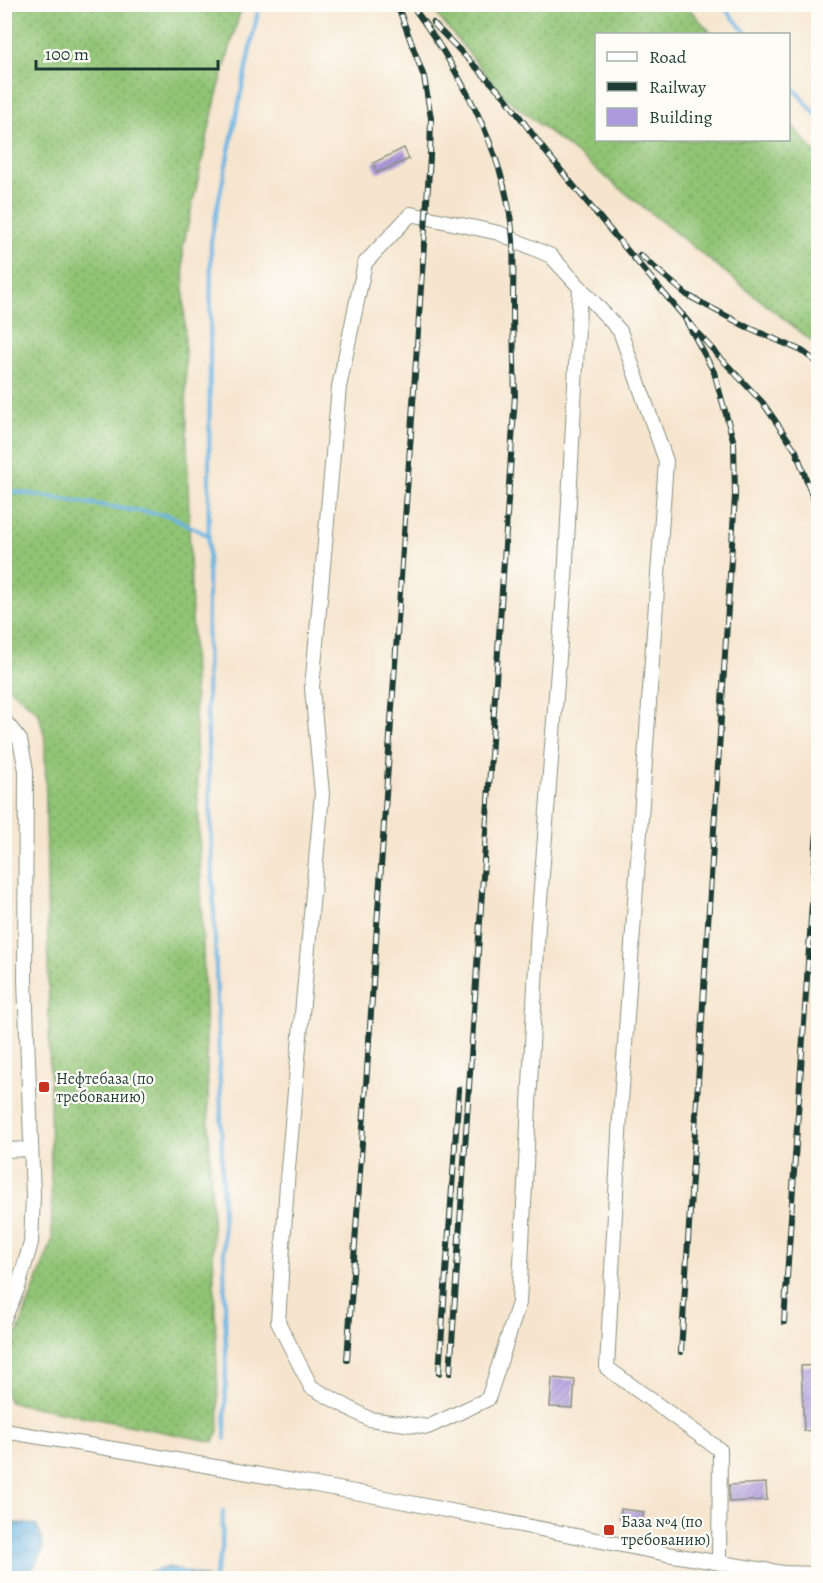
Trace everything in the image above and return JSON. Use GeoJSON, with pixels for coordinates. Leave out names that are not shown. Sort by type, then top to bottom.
{"type":"FeatureCollection","features":[{"type":"Feature","properties":{"kind":"street"},"geometry":{"type":"LineString","coordinates":[[580,287],[565,580],[538,926],[519,1303],[488,1399],[428,1427],[369,1419],[311,1387],[278,1322],[288,1168],[322,794],[312,688],[339,387],[365,263],[411,214],[499,233],[551,256],[580,287],[620,331],[666,461],[620,1116],[607,1368],[720,1450],[718,1563]]}},
{"type":"Feature","properties":{"kind":"street"},"geometry":{"type":"LineString","coordinates":[[4,720],[20,740],[26,770],[24,980],[33,1196],[31,1243],[18,1287],[4,1318]]}},
{"type":"Feature","properties":{"kind":"street"},"geometry":{"type":"LineString","coordinates":[[4,1150],[31,1149]]}},
{"type":"Feature","properties":{"kind":"street"},"geometry":{"type":"LineString","coordinates":[[4,1431],[360,1494],[608,1544],[783,1573],[819,1574]]}},
{"type":"Feature","properties":{"kind":"street"},"geometry":{"type":"LineString","coordinates":[[783,1573],[798,1578]]}},
{"type":"Feature","properties":{"kind":"green space"},"geometry":{"type":"Polygon","coordinates":[[[5,4],[242,5],[216,98],[183,247],[189,525],[219,1430],[214,1442],[10,1402],[5,1392],[5,1366],[52,1241],[45,739],[39,713],[4,684],[5,4]]]}},
{"type":"Feature","properties":{"kind":"green space"},"geometry":{"type":"Polygon","coordinates":[[[429,5],[686,5],[711,33],[595,33],[595,141],[790,141],[790,123],[818,156],[818,346],[505,97],[429,5]]]}},
{"type":"Feature","properties":{"kind":"water"},"geometry":{"type":"Polygon","coordinates":[[[5,1522],[36,1525],[40,1533],[42,1551],[28,1575],[5,1577],[5,1522]]]}},
{"type":"Feature","properties":{"kind":"water"},"geometry":{"type":"Polygon","coordinates":[[[169,1567],[209,1578],[128,1578],[169,1567]]]}},
{"type":"Feature","properties":{"kind":"building"},"geometry":{"type":"Polygon","coordinates":[[[404,148],[409,159],[377,173],[373,163],[404,148]]]}},
{"type":"Feature","properties":{"kind":"building"},"geometry":{"type":"Polygon","coordinates":[[[819,1365],[819,1430],[804,1431],[801,1366],[819,1365]]]}},
{"type":"Feature","properties":{"kind":"building"},"geometry":{"type":"Polygon","coordinates":[[[552,1378],[575,1380],[573,1408],[550,1407],[552,1378]]]}},
{"type":"Feature","properties":{"kind":"building"},"geometry":{"type":"Polygon","coordinates":[[[766,1483],[767,1500],[729,1502],[729,1485],[766,1483]]]}},
{"type":"Feature","properties":{"kind":"building"},"geometry":{"type":"Polygon","coordinates":[[[621,1509],[644,1512],[642,1522],[620,1519],[621,1509]]]}},
{"type":"Feature","properties":{"kind":"waterway"},"geometry":{"type":"LineString","coordinates":[[225,1439],[226,1355],[221,1114],[207,710],[211,243],[258,11],[264,4]]}},
{"type":"Feature","properties":{"kind":"waterway"},"geometry":{"type":"LineString","coordinates":[[721,4],[746,33]]}},
{"type":"Feature","properties":{"kind":"waterway"},"geometry":{"type":"LineString","coordinates":[[790,84],[818,117]]}},
{"type":"Feature","properties":{"kind":"waterway"},"geometry":{"type":"LineString","coordinates":[[4,490],[171,516],[209,536]]}},
{"type":"Feature","properties":{"kind":"waterway"},"geometry":{"type":"LineString","coordinates":[[214,1578],[222,1550],[223,1511]]}},
{"type":"Feature","properties":{"kind":"railway"},"geometry":{"type":"LineString","coordinates":[[347,1360],[430,157],[431,118],[424,77],[397,4]]}},
{"type":"Feature","properties":{"kind":"railway"},"geometry":{"type":"LineString","coordinates":[[411,4],[447,57],[491,146],[509,208],[513,240],[515,395],[450,1373]]}},
{"type":"Feature","properties":{"kind":"railway"},"geometry":{"type":"LineString","coordinates":[[433,23],[505,97],[545,151],[610,230],[702,338],[763,403],[796,451],[818,512]]}},
{"type":"Feature","properties":{"kind":"railway"},"geometry":{"type":"LineString","coordinates":[[640,255],[687,295],[745,326],[802,351],[818,363]]}},
{"type":"Feature","properties":{"kind":"railway"},"geometry":{"type":"LineString","coordinates":[[681,1352],[735,496],[734,443],[714,372],[683,315]]}},
{"type":"Feature","properties":{"kind":"railway"},"geometry":{"type":"LineString","coordinates":[[784,1322],[818,814]]}},
{"type":"Feature","properties":{"kind":"railway"},"geometry":{"type":"LineString","coordinates":[[439,1373],[459,1089]]}},
{"type":"Feature","properties":{"kind":"place","name":"Нефтебаза (по требованию)"},"geometry":{"type":"Point","coordinates":[44,1087]}},
{"type":"Feature","properties":{"kind":"place","name":"База №4 (по требованию)"},"geometry":{"type":"Point","coordinates":[609,1530]}}]}
